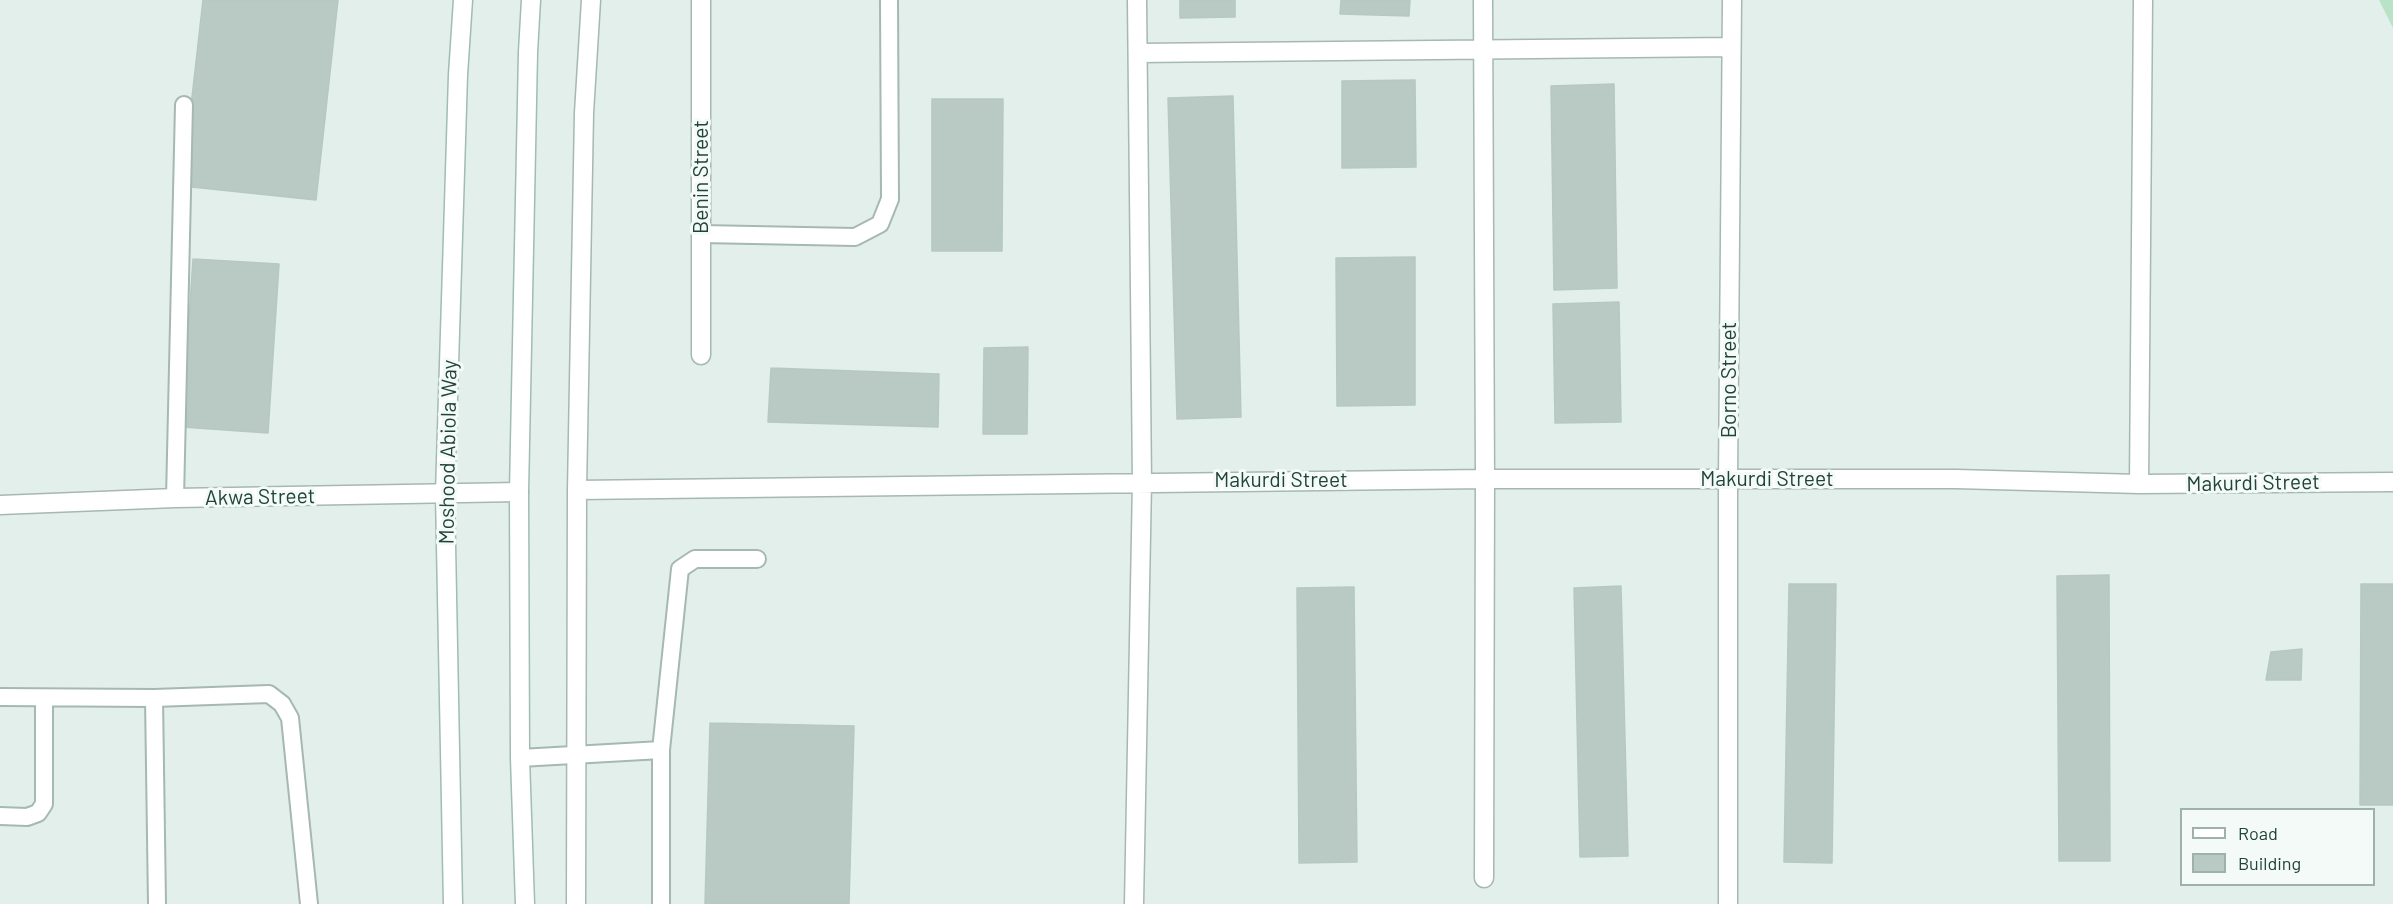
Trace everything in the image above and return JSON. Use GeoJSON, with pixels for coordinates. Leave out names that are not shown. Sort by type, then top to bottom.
{"type":"FeatureCollection","features":[{"type":"Feature","properties":{"kind":"street","name":"Moshood Abiola Way"},"geometry":{"type":"LineString","coordinates":[[453,904],[445,493],[458,75],[463,0]]}},
{"type":"Feature","properties":{"kind":"street"},"geometry":{"type":"LineString","coordinates":[[525,904],[520,758],[519,492],[531,0]]}},
{"type":"Feature","properties":{"kind":"street"},"geometry":{"type":"LineString","coordinates":[[576,904],[577,490],[584,112],[591,0]]}},
{"type":"Feature","properties":{"kind":"street","name":"Benin Street"},"geometry":{"type":"LineString","coordinates":[[701,0],[701,355]]}},
{"type":"Feature","properties":{"kind":"street"},"geometry":{"type":"LineString","coordinates":[[1134,904],[1142,482],[1137,0]]}},
{"type":"Feature","properties":{"kind":"street"},"geometry":{"type":"LineString","coordinates":[[1483,0],[1484,878]]}},
{"type":"Feature","properties":{"kind":"street","name":"Borno Street"},"geometry":{"type":"LineString","coordinates":[[1728,904],[1728,479],[1732,0]]}},
{"type":"Feature","properties":{"kind":"street"},"geometry":{"type":"LineString","coordinates":[[2139,484],[2143,0]]}},
{"type":"Feature","properties":{"kind":"street"},"geometry":{"type":"LineString","coordinates":[[1138,53],[1731,47]]}},
{"type":"Feature","properties":{"kind":"street","name":"Makurdi Street"},"geometry":{"type":"LineString","coordinates":[[577,490],[1485,479],[1956,479],[2139,484],[2393,482]]}},
{"type":"Feature","properties":{"kind":"street","name":"Akwa Street"},"geometry":{"type":"LineString","coordinates":[[0,505],[175,498],[519,492]]}},
{"type":"Feature","properties":{"kind":"lane"},"geometry":{"type":"LineString","coordinates":[[701,234],[855,237],[880,224],[890,199],[889,0]]}},
{"type":"Feature","properties":{"kind":"lane"},"geometry":{"type":"LineString","coordinates":[[175,498],[184,105]]}},
{"type":"Feature","properties":{"kind":"lane"},"geometry":{"type":"LineString","coordinates":[[661,904],[661,750],[680,569],[695,559],[757,559]]}},
{"type":"Feature","properties":{"kind":"lane"},"geometry":{"type":"LineString","coordinates":[[0,697],[154,698],[269,694],[282,704],[290,718],[309,904]]}},
{"type":"Feature","properties":{"kind":"lane"},"geometry":{"type":"LineString","coordinates":[[154,698],[157,904]]}},
{"type":"Feature","properties":{"kind":"lane"},"geometry":{"type":"LineString","coordinates":[[0,816],[27,817],[38,813],[44,804],[44,699]]}},
{"type":"Feature","properties":{"kind":"lane"},"geometry":{"type":"LineString","coordinates":[[520,758],[661,750]]}},
{"type":"Feature","properties":{"kind":"green space"},"geometry":{"type":"Polygon","coordinates":[[[2379,0],[2393,0],[2393,28],[2379,0]]]}},
{"type":"Feature","properties":{"kind":"building"},"geometry":{"type":"Polygon","coordinates":[[[203,0],[338,0],[316,200],[182,186],[203,0]]]}},
{"type":"Feature","properties":{"kind":"building"},"geometry":{"type":"Polygon","coordinates":[[[1180,0],[1235,0],[1235,17],[1180,18],[1180,0]]]}},
{"type":"Feature","properties":{"kind":"building"},"geometry":{"type":"Polygon","coordinates":[[[1341,0],[1410,0],[1409,16],[1340,14],[1341,0]]]}},
{"type":"Feature","properties":{"kind":"building"},"geometry":{"type":"Polygon","coordinates":[[[1415,80],[1416,167],[1342,168],[1342,81],[1415,80]]]}},
{"type":"Feature","properties":{"kind":"building"},"geometry":{"type":"Polygon","coordinates":[[[1614,84],[1617,288],[1554,290],[1551,86],[1614,84]]]}},
{"type":"Feature","properties":{"kind":"building"},"geometry":{"type":"Polygon","coordinates":[[[1233,96],[1241,417],[1177,419],[1168,98],[1233,96]]]}},
{"type":"Feature","properties":{"kind":"building"},"geometry":{"type":"Polygon","coordinates":[[[932,99],[1003,99],[1002,251],[932,251],[932,99]]]}},
{"type":"Feature","properties":{"kind":"building"},"geometry":{"type":"Polygon","coordinates":[[[1415,257],[1415,405],[1337,406],[1336,258],[1415,257]]]}},
{"type":"Feature","properties":{"kind":"building"},"geometry":{"type":"Polygon","coordinates":[[[193,259],[279,264],[268,433],[182,427],[193,259]]]}},
{"type":"Feature","properties":{"kind":"building"},"geometry":{"type":"Polygon","coordinates":[[[1619,302],[1621,422],[1555,423],[1553,304],[1619,302]]]}},
{"type":"Feature","properties":{"kind":"building"},"geometry":{"type":"Polygon","coordinates":[[[1028,347],[1027,434],[983,434],[984,348],[1028,347]]]}},
{"type":"Feature","properties":{"kind":"building"},"geometry":{"type":"Polygon","coordinates":[[[771,368],[939,374],[938,427],[768,422],[771,368]]]}},
{"type":"Feature","properties":{"kind":"building"},"geometry":{"type":"Polygon","coordinates":[[[2109,575],[2110,861],[2059,861],[2057,576],[2109,575]]]}},
{"type":"Feature","properties":{"kind":"building"},"geometry":{"type":"Polygon","coordinates":[[[1789,584],[1836,584],[1832,863],[1784,862],[1789,584]]]}},
{"type":"Feature","properties":{"kind":"building"},"geometry":{"type":"Polygon","coordinates":[[[2361,584],[2393,584],[2393,805],[2360,805],[2361,584]]]}},
{"type":"Feature","properties":{"kind":"building"},"geometry":{"type":"Polygon","coordinates":[[[1621,586],[1628,856],[1580,857],[1574,588],[1621,586]]]}},
{"type":"Feature","properties":{"kind":"building"},"geometry":{"type":"Polygon","coordinates":[[[1354,587],[1357,862],[1299,863],[1297,588],[1354,587]]]}},
{"type":"Feature","properties":{"kind":"building"},"geometry":{"type":"Polygon","coordinates":[[[2302,649],[2301,680],[2266,680],[2271,652],[2302,649]]]}},
{"type":"Feature","properties":{"kind":"building"},"geometry":{"type":"Polygon","coordinates":[[[710,723],[854,726],[849,904],[705,904],[710,723]]]}}]}
